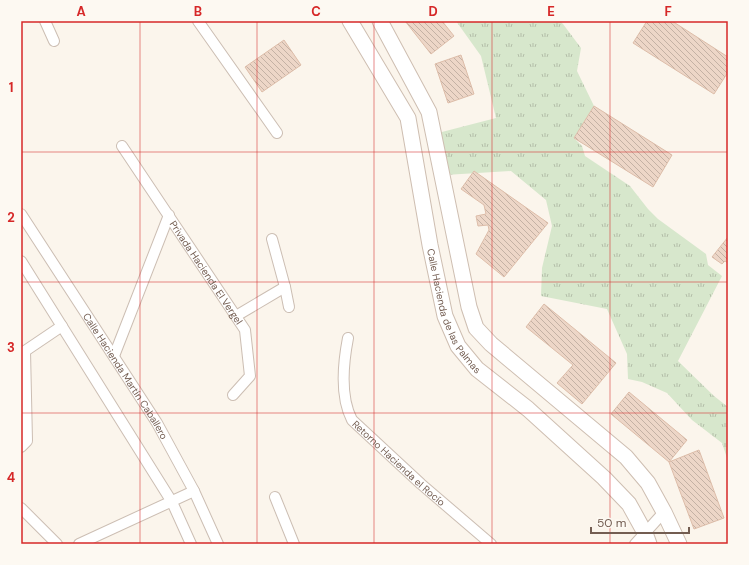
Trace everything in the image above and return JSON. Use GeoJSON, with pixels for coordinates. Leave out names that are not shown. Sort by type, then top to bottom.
{"type":"FeatureCollection","features":[{"type":"Feature","properties":{"kind":"main road","name":"Calle Hacienda de las Palmas"},"geometry":{"type":"LineString","coordinates":[[350,21],[408,118],[429,237],[445,316],[458,346],[478,369],[528,409],[604,478],[629,504],[643,540]]}},
{"type":"Feature","properties":{"kind":"main road","name":"Calle Hacienda de las Palmas"},"geometry":{"type":"LineString","coordinates":[[380,21],[429,112],[468,307],[476,328],[491,344],[626,457],[648,483],[664,512],[677,543]]}},
{"type":"Feature","properties":{"kind":"street"},"geometry":{"type":"LineString","coordinates":[[45,21],[54,41]]}},
{"type":"Feature","properties":{"kind":"street"},"geometry":{"type":"LineString","coordinates":[[198,21],[277,133]]}},
{"type":"Feature","properties":{"kind":"street","name":"Privada Hacienda El Vergel"},"geometry":{"type":"LineString","coordinates":[[122,146],[245,330],[250,376],[233,396]]}},
{"type":"Feature","properties":{"kind":"street","name":"Calle Hacienda Martín Caballero"},"geometry":{"type":"LineString","coordinates":[[21,214],[158,423],[194,491],[218,544]]}},
{"type":"Feature","properties":{"kind":"street","name":"Privada Hacienda El Vergel"},"geometry":{"type":"LineString","coordinates":[[114,356],[169,215]]}},
{"type":"Feature","properties":{"kind":"street"},"geometry":{"type":"LineString","coordinates":[[272,239],[289,307]]}},
{"type":"Feature","properties":{"kind":"street"},"geometry":{"type":"LineString","coordinates":[[21,261],[172,502],[191,544]]}},
{"type":"Feature","properties":{"kind":"street"},"geometry":{"type":"LineString","coordinates":[[236,316],[285,287]]}},
{"type":"Feature","properties":{"kind":"street"},"geometry":{"type":"LineString","coordinates":[[21,448],[27,441],[25,351],[62,326]]}},
{"type":"Feature","properties":{"kind":"street","name":"Retorno Hacienda el Rocío"},"geometry":{"type":"LineString","coordinates":[[348,338],[344,358],[344,388],[346,406],[352,420],[421,484],[491,544]]}},
{"type":"Feature","properties":{"kind":"street"},"geometry":{"type":"LineString","coordinates":[[78,544],[194,491]]}},
{"type":"Feature","properties":{"kind":"street"},"geometry":{"type":"LineString","coordinates":[[275,497],[294,544]]}},
{"type":"Feature","properties":{"kind":"street"},"geometry":{"type":"LineString","coordinates":[[21,508],[57,544]]}},
{"type":"Feature","properties":{"kind":"street"},"geometry":{"type":"LineString","coordinates":[[643,540],[664,512]]}},
{"type":"Feature","properties":{"kind":"green space"},"geometry":{"type":"Polygon","coordinates":[[[456,21],[560,21],[581,48],[577,71],[594,106],[574,138],[582,146],[585,156],[630,186],[658,219],[706,254],[708,265],[722,276],[678,361],[714,396],[728,407],[728,461],[722,443],[692,420],[667,393],[642,382],[628,379],[627,354],[607,309],[541,296],[542,268],[552,226],[546,200],[511,171],[445,175],[438,133],[496,118],[481,56],[456,21]]]}},
{"type":"Feature","properties":{"kind":"building"},"geometry":{"type":"Polygon","coordinates":[[[405,21],[442,21],[454,36],[431,54],[405,21]]]}},
{"type":"Feature","properties":{"kind":"building"},"geometry":{"type":"Polygon","coordinates":[[[647,21],[672,21],[728,57],[728,72],[714,94],[633,43],[647,21]]]}},
{"type":"Feature","properties":{"kind":"building"},"geometry":{"type":"Polygon","coordinates":[[[284,40],[301,65],[262,92],[245,67],[284,40]]]}},
{"type":"Feature","properties":{"kind":"building"},"geometry":{"type":"Polygon","coordinates":[[[461,55],[474,94],[448,103],[435,64],[461,55]]]}},
{"type":"Feature","properties":{"kind":"building"},"geometry":{"type":"Polygon","coordinates":[[[594,106],[672,155],[653,187],[574,138],[594,106]]]}},
{"type":"Feature","properties":{"kind":"building"},"geometry":{"type":"Polygon","coordinates":[[[474,171],[548,223],[504,277],[476,254],[489,230],[488,225],[478,226],[476,216],[486,214],[484,205],[461,189],[474,171]]]}},
{"type":"Feature","properties":{"kind":"building"},"geometry":{"type":"Polygon","coordinates":[[[728,237],[728,263],[725,261],[722,264],[712,257],[728,237]]]}},
{"type":"Feature","properties":{"kind":"building"},"geometry":{"type":"Polygon","coordinates":[[[544,304],[616,363],[582,404],[557,383],[573,365],[526,327],[544,304]]]}},
{"type":"Feature","properties":{"kind":"building"},"geometry":{"type":"Polygon","coordinates":[[[629,392],[687,440],[669,462],[611,414],[629,392]]]}},
{"type":"Feature","properties":{"kind":"building"},"geometry":{"type":"Polygon","coordinates":[[[699,450],[724,518],[694,529],[669,462],[699,450]]]}}]}
